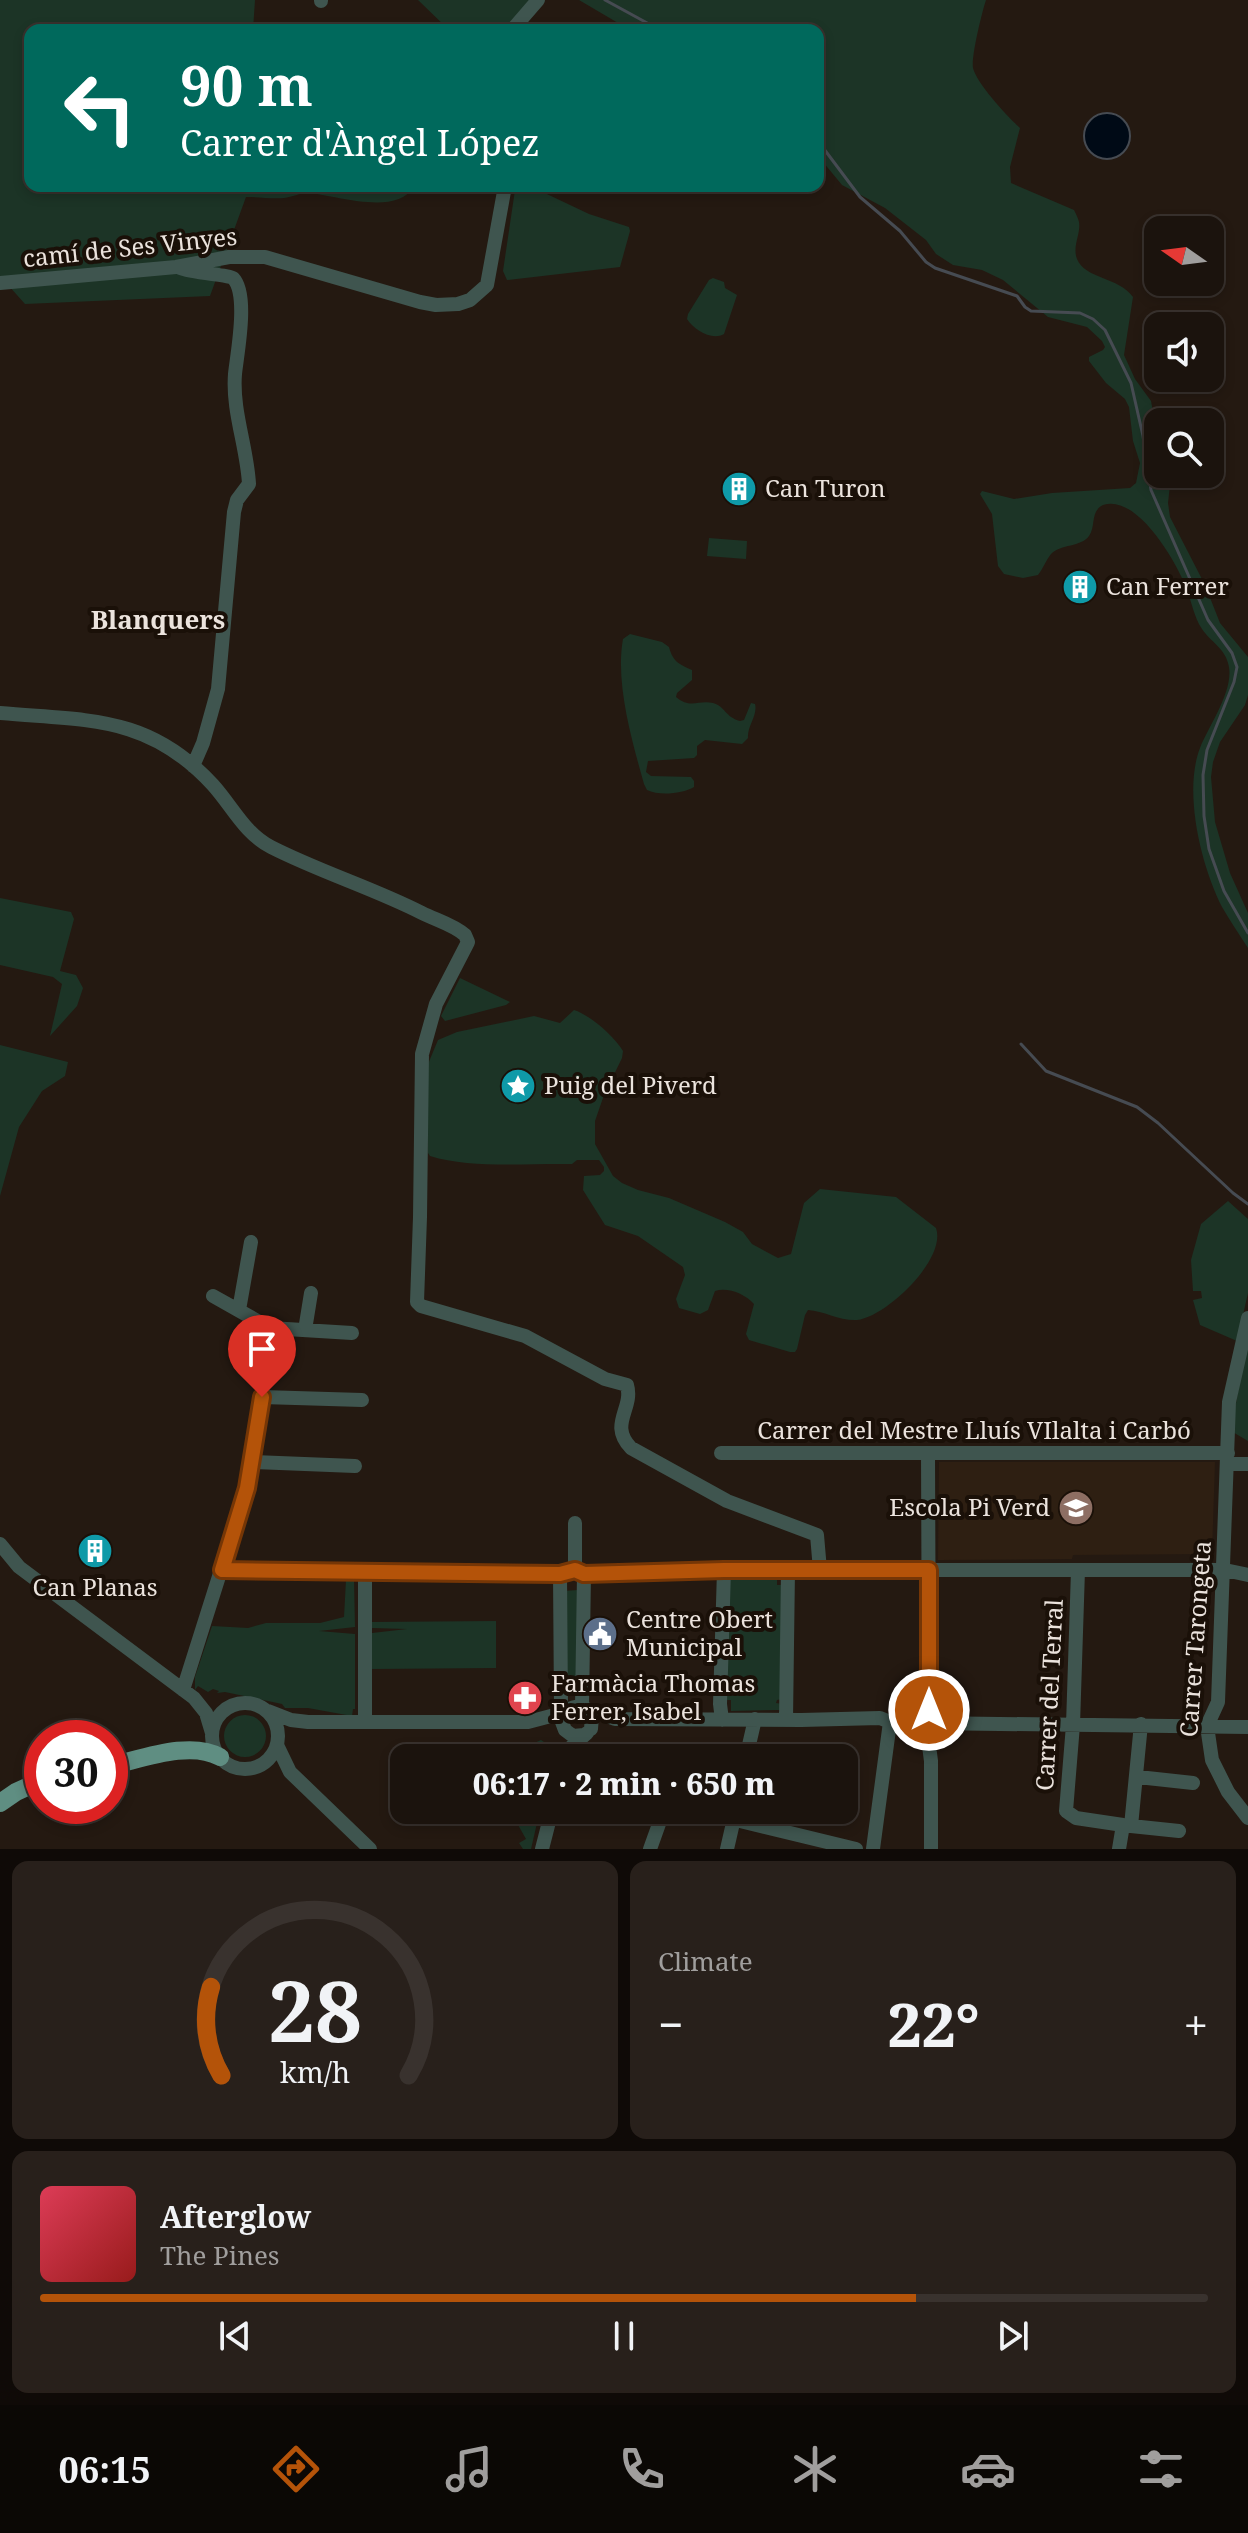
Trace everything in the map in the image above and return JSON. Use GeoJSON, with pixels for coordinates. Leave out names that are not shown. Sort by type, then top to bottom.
{"type":"FeatureCollection","features":[{"type":"Feature","properties":{"kind":"main road"},"geometry":{"type":"LineString","coordinates":[[128,1759],[195,1744],[212,1733]]}},
{"type":"Feature","properties":{"kind":"main road"},"geometry":{"type":"LineString","coordinates":[[128,1760],[199,1749],[220,1757]]}},
{"type":"Feature","properties":{"kind":"main road"},"geometry":{"type":"LineString","coordinates":[[0,1800],[24,1788]]}},
{"type":"Feature","properties":{"kind":"street"},"geometry":{"type":"LineString","coordinates":[[517,24],[538,0]]}},
{"type":"Feature","properties":{"kind":"street","name":"camí de Ses Vinyes"},"geometry":{"type":"LineString","coordinates":[[0,283],[176,267],[229,257],[265,257],[420,302],[458,304],[470,300],[487,285],[504,192]]}},
{"type":"Feature","properties":{"kind":"street"},"geometry":{"type":"LineString","coordinates":[[176,267],[199,274],[229,275],[234,278],[240,303],[241,333],[235,395],[249,484],[237,500],[234,512],[218,689],[203,743],[193,766]]}},
{"type":"Feature","properties":{"kind":"street"},"geometry":{"type":"LineString","coordinates":[[0,713],[89,719],[143,733],[168,746],[214,785],[262,843],[461,931],[467,939],[466,946],[436,1004],[422,1054],[418,1304],[525,1336],[605,1379],[627,1385],[629,1392],[620,1430],[631,1448],[727,1501],[817,1535],[820,1570]]}},
{"type":"Feature","properties":{"kind":"street"},"geometry":{"type":"LineString","coordinates":[[239,1310],[251,1242]]}},
{"type":"Feature","properties":{"kind":"street"},"geometry":{"type":"LineString","coordinates":[[305,1330],[311,1293]]}},
{"type":"Feature","properties":{"kind":"street"},"geometry":{"type":"LineString","coordinates":[[213,1296],[270,1328],[352,1333]]}},
{"type":"Feature","properties":{"kind":"street","name":"Carrer Tarongeta"},"geometry":{"type":"LineString","coordinates":[[1248,1318],[1231,1389],[1218,1702],[1207,1726],[1217,1773],[1248,1818]]}},
{"type":"Feature","properties":{"kind":"street"},"geometry":{"type":"LineString","coordinates":[[189,1694],[247,1488],[270,1328]]}},
{"type":"Feature","properties":{"kind":"street"},"geometry":{"type":"LineString","coordinates":[[262,1397],[362,1400]]}},
{"type":"Feature","properties":{"kind":"street","name":"Carrer del Mestre Lluís VIlalta i Carbó"},"geometry":{"type":"LineString","coordinates":[[721,1453],[928,1453],[1227,1459],[1248,1464]]}},
{"type":"Feature","properties":{"kind":"street"},"geometry":{"type":"LineString","coordinates":[[928,1453],[929,1710],[926,1723],[931,1761],[931,1849]]}},
{"type":"Feature","properties":{"kind":"street"},"geometry":{"type":"LineString","coordinates":[[251,1462],[355,1466]]}},
{"type":"Feature","properties":{"kind":"street"},"geometry":{"type":"LineString","coordinates":[[565,1744],[566,1732],[562,1722],[575,1709],[580,1572],[575,1523]]}},
{"type":"Feature","properties":{"kind":"street"},"geometry":{"type":"LineString","coordinates":[[0,1544],[19,1567],[189,1694],[206,1713],[213,1745],[220,1757],[234,1768],[253,1769],[264,1764],[272,1756],[278,1740],[308,1722]]}},
{"type":"Feature","properties":{"kind":"street"},"geometry":{"type":"LineString","coordinates":[[222,1570],[560,1574],[724,1570],[1225,1570],[1248,1575]]}},
{"type":"Feature","properties":{"kind":"street"},"geometry":{"type":"LineString","coordinates":[[365,1570],[365,1722]]}},
{"type":"Feature","properties":{"kind":"street"},"geometry":{"type":"LineString","coordinates":[[722,1720],[724,1570]]}},
{"type":"Feature","properties":{"kind":"street"},"geometry":{"type":"LineString","coordinates":[[786,1720],[788,1570]]}},
{"type":"Feature","properties":{"kind":"street","name":"Carrer del Terral"},"geometry":{"type":"LineString","coordinates":[[1078,1570],[1073,1725],[1066,1811],[1076,1818],[1127,1826]]}},
{"type":"Feature","properties":{"kind":"street"},"geometry":{"type":"LineString","coordinates":[[560,1574],[561,1708],[615,1719],[880,1718],[890,1722],[926,1723],[1248,1727]]}},
{"type":"Feature","properties":{"kind":"street"},"geometry":{"type":"LineString","coordinates":[[189,1694],[234,1704]]}},
{"type":"Feature","properties":{"kind":"street"},"geometry":{"type":"LineString","coordinates":[[212,1733],[215,1722],[224,1710],[246,1702],[291,1720],[308,1722],[539,1720],[575,1709],[592,1716],[587,1732],[574,1744]]}},
{"type":"Feature","properties":{"kind":"street"},"geometry":{"type":"LineString","coordinates":[[268,1711],[275,1721],[278,1740],[290,1772],[370,1849]]}},
{"type":"Feature","properties":{"kind":"street"},"geometry":{"type":"LineString","coordinates":[[539,1720],[578,1737],[615,1719]]}},
{"type":"Feature","properties":{"kind":"street"},"geometry":{"type":"LineString","coordinates":[[749,1744],[755,1719]]}},
{"type":"Feature","properties":{"kind":"street"},"geometry":{"type":"LineString","coordinates":[[873,1849],[890,1722]]}},
{"type":"Feature","properties":{"kind":"street"},"geometry":{"type":"LineString","coordinates":[[1119,1849],[1138,1777],[1141,1724]]}},
{"type":"Feature","properties":{"kind":"street"},"geometry":{"type":"LineString","coordinates":[[1138,1777],[1193,1783]]}},
{"type":"Feature","properties":{"kind":"street"},"geometry":{"type":"LineString","coordinates":[[542,1849],[548,1824]]}},
{"type":"Feature","properties":{"kind":"street"},"geometry":{"type":"LineString","coordinates":[[650,1849],[659,1824]]}},
{"type":"Feature","properties":{"kind":"street"},"geometry":{"type":"LineString","coordinates":[[727,1849],[733,1824]]}},
{"type":"Feature","properties":{"kind":"street"},"geometry":{"type":"LineString","coordinates":[[761,1824],[818,1844],[856,1849]]}},
{"type":"Feature","properties":{"kind":"street"},"geometry":{"type":"LineString","coordinates":[[1127,1826],[1179,1831]]}},
{"type":"Feature","properties":{"kind":"shaded area"},"geometry":{"type":"Polygon","coordinates":[[[1107,113],[1123,120],[1130,136],[1123,152],[1107,159],[1091,152],[1084,136],[1091,120],[1107,113]]]}},
{"type":"Feature","properties":{"kind":"shaded area","name":"Escola Pi Verd"},"geometry":{"type":"Polygon","coordinates":[[[939,1462],[1215,1462],[1212,1554],[938,1560],[939,1462]]]}},
{"type":"Feature","properties":{"kind":"green space"},"geometry":{"type":"Polygon","coordinates":[[[0,0],[255,0],[253,24],[24,24],[24,192],[409,192],[394,200],[380,202],[308,193],[284,198],[246,197],[210,296],[25,304],[0,276],[0,0]]]}},
{"type":"Feature","properties":{"kind":"green space"},"geometry":{"type":"Polygon","coordinates":[[[418,0],[531,0],[512,24],[443,24],[418,0]]]}},
{"type":"Feature","properties":{"kind":"green space"},"geometry":{"type":"Polygon","coordinates":[[[579,0],[986,0],[973,68],[986,91],[1020,128],[1010,167],[1011,183],[1074,210],[1079,220],[1076,254],[1081,266],[1119,285],[1133,297],[1124,355],[1152,408],[1144,408],[1144,488],[1170,488],[1170,517],[1205,585],[1220,623],[1248,657],[1245,705],[1220,742],[1211,777],[1215,822],[1230,873],[1248,913],[1248,948],[1214,890],[1201,850],[1194,807],[1195,766],[1200,748],[1225,695],[1228,663],[1224,653],[1199,624],[1175,564],[1142,520],[1116,504],[1099,508],[1089,536],[1055,551],[1038,575],[1023,578],[1004,574],[998,566],[992,514],[980,494],[982,491],[1014,499],[1130,488],[1136,483],[1140,463],[1133,441],[1129,407],[1089,361],[1089,357],[1105,347],[1087,327],[1048,317],[1003,280],[982,270],[953,265],[936,254],[926,240],[885,208],[842,185],[824,163],[824,24],[620,24],[579,0]]]}},
{"type":"Feature","properties":{"kind":"green space"},"geometry":{"type":"Polygon","coordinates":[[[515,192],[543,192],[589,214],[629,227],[620,267],[507,280],[503,271],[515,192]]]}},
{"type":"Feature","properties":{"kind":"green space"},"geometry":{"type":"Polygon","coordinates":[[[713,278],[724,282],[725,288],[737,295],[724,334],[719,336],[699,330],[687,319],[713,278]]]}},
{"type":"Feature","properties":{"kind":"green space"},"geometry":{"type":"Polygon","coordinates":[[[709,538],[747,541],[746,559],[707,556],[709,538]]]}},
{"type":"Feature","properties":{"kind":"green space"},"geometry":{"type":"Polygon","coordinates":[[[630,634],[662,642],[669,647],[677,662],[692,670],[692,680],[677,693],[676,697],[681,701],[713,703],[740,721],[744,720],[751,703],[755,704],[748,738],[742,744],[705,740],[697,746],[694,758],[648,761],[646,772],[651,776],[691,777],[694,787],[689,789],[658,793],[647,790],[644,784],[626,712],[621,674],[623,639],[630,634]]]}},
{"type":"Feature","properties":{"kind":"green space"},"geometry":{"type":"Polygon","coordinates":[[[0,898],[71,912],[74,919],[60,971],[76,975],[83,988],[77,1006],[50,1036],[62,984],[53,977],[0,965],[0,898]]]}},
{"type":"Feature","properties":{"kind":"green space"},"geometry":{"type":"Polygon","coordinates":[[[460,978],[510,1002],[445,1021],[441,1016],[460,978]]]}},
{"type":"Feature","properties":{"kind":"green space"},"geometry":{"type":"Polygon","coordinates":[[[574,1010],[601,1027],[623,1051],[595,1121],[595,1144],[613,1176],[622,1183],[669,1198],[725,1222],[743,1232],[752,1244],[778,1258],[791,1254],[804,1203],[820,1189],[896,1197],[936,1228],[937,1241],[923,1270],[898,1298],[869,1316],[851,1320],[808,1310],[797,1349],[790,1352],[749,1340],[746,1334],[754,1304],[736,1292],[715,1291],[708,1310],[700,1314],[679,1308],[676,1299],[685,1275],[683,1267],[638,1236],[605,1225],[583,1190],[584,1176],[600,1175],[604,1171],[599,1160],[577,1160],[572,1164],[500,1164],[463,1163],[430,1156],[428,1064],[438,1040],[457,1032],[534,1016],[560,1023],[574,1010]]]}},
{"type":"Feature","properties":{"kind":"green space"},"geometry":{"type":"Polygon","coordinates":[[[0,1045],[68,1062],[65,1076],[42,1091],[19,1127],[0,1196],[0,1045]]]}},
{"type":"Feature","properties":{"kind":"green space"},"geometry":{"type":"Polygon","coordinates":[[[1228,1201],[1248,1219],[1248,1293],[1237,1341],[1200,1325],[1193,1300],[1202,1298],[1201,1291],[1193,1291],[1191,1260],[1201,1224],[1228,1201]]]}},
{"type":"Feature","properties":{"kind":"green space"},"geometry":{"type":"Polygon","coordinates":[[[1248,1336],[1248,1441],[1231,1431],[1248,1336]]]}},
{"type":"Feature","properties":{"kind":"green space"},"geometry":{"type":"Polygon","coordinates":[[[728,1576],[781,1577],[782,1580],[777,1580],[777,1585],[781,1585],[782,1699],[776,1703],[783,1704],[779,1710],[731,1711],[731,1700],[727,1700],[728,1576]]]}},
{"type":"Feature","properties":{"kind":"green space"},"geometry":{"type":"Polygon","coordinates":[[[346,1580],[354,1580],[355,1627],[319,1631],[355,1634],[355,1709],[352,1716],[308,1708],[285,1708],[282,1704],[217,1693],[219,1691],[213,1689],[208,1692],[198,1686],[195,1690],[195,1677],[212,1626],[248,1628],[266,1623],[320,1623],[344,1617],[346,1580]]]}},
{"type":"Feature","properties":{"kind":"green space"},"geometry":{"type":"Polygon","coordinates":[[[578,1590],[578,1692],[564,1692],[563,1591],[578,1590]]]}},
{"type":"Feature","properties":{"kind":"green space"},"geometry":{"type":"Polygon","coordinates":[[[496,1621],[496,1668],[372,1669],[372,1633],[407,1629],[372,1628],[371,1622],[496,1621]]]}},
{"type":"Feature","properties":{"kind":"green space"},"geometry":{"type":"Polygon","coordinates":[[[245,1715],[260,1721],[266,1736],[260,1751],[245,1757],[230,1751],[224,1736],[230,1721],[245,1715]]]}},
{"type":"Feature","properties":{"kind":"green space"},"geometry":{"type":"Polygon","coordinates":[[[518,1824],[537,1824],[531,1849],[523,1849],[519,1843],[526,1839],[518,1824]]]}},
{"type":"Feature","properties":{"kind":"waterway"},"geometry":{"type":"LineString","coordinates":[[605,0],[649,24]]}},
{"type":"Feature","properties":{"kind":"waterway"},"geometry":{"type":"LineString","coordinates":[[824,149],[860,197],[900,231],[926,262],[935,268],[1017,296],[1031,311],[1080,313],[1105,330],[1131,383],[1151,490],[1208,620],[1232,653],[1237,667],[1207,750],[1203,775],[1204,816],[1209,849],[1224,891],[1248,933]]}},
{"type":"Feature","properties":{"kind":"waterway"},"geometry":{"type":"LineString","coordinates":[[1021,1044],[1046,1071],[1137,1107],[1248,1204]]}},
{"type":"Feature","properties":{"kind":"place","name":"Can Turon"},"geometry":{"type":"Point","coordinates":[739,489]}},
{"type":"Feature","properties":{"kind":"place","name":"Can Ferrer"},"geometry":{"type":"Point","coordinates":[1080,587]}},
{"type":"Feature","properties":{"kind":"place","name":"Puig del Piverd"},"geometry":{"type":"Point","coordinates":[518,1086]}},
{"type":"Feature","properties":{"kind":"place","name":"Escola Pi Verd"},"geometry":{"type":"Point","coordinates":[1076,1508]}},
{"type":"Feature","properties":{"kind":"place","name":"Can Planas"},"geometry":{"type":"Point","coordinates":[95,1551]}},
{"type":"Feature","properties":{"kind":"place","name":"Centre Obert Municipal"},"geometry":{"type":"Point","coordinates":[600,1634]}},
{"type":"Feature","properties":{"kind":"place","name":"Farmàcia Thomas Ferrer, Isabel"},"geometry":{"type":"Point","coordinates":[525,1698]}},
{"type":"Feature","properties":{"kind":"district","name":"Blanquers"},"geometry":{"type":"Point","coordinates":[158,620]}},
{"type":"Feature","properties":{"kind":"route"},"geometry":{"type":"LineString","coordinates":[[262,1397],[247,1488],[222,1570],[560,1574],[575,1570],[584,1574],[929,1570],[929,1710]]}}]}
